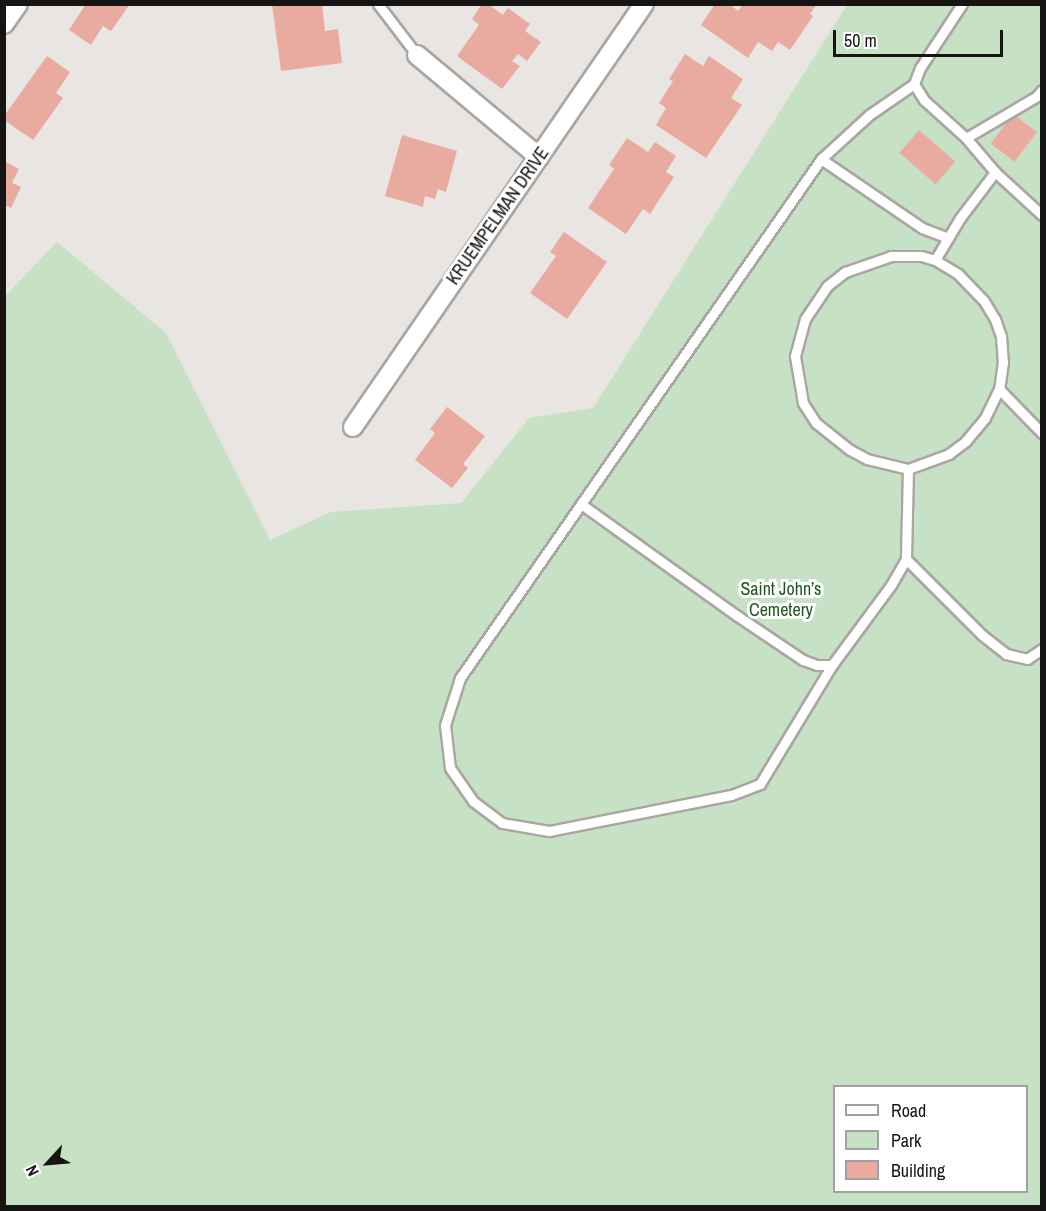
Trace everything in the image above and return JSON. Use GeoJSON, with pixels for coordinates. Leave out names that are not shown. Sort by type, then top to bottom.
{"type":"FeatureCollection","features":[{"type":"Feature","properties":{"kind":"street"},"geometry":{"type":"LineString","coordinates":[[4,24],[18,4]]}},
{"type":"Feature","properties":{"kind":"street","name":"KRUEMPELMAN DRIVE"},"geometry":{"type":"LineString","coordinates":[[352,428],[644,4]]}},
{"type":"Feature","properties":{"kind":"street"},"geometry":{"type":"LineString","coordinates":[[417,55],[539,157]]}},
{"type":"Feature","properties":{"kind":"lane"},"geometry":{"type":"LineString","coordinates":[[378,4],[417,55]]}},
{"type":"Feature","properties":{"kind":"lane"},"geometry":{"type":"LineString","coordinates":[[908,469],[906,559],[832,665],[760,784],[731,795],[549,831],[501,823],[473,801],[450,768],[445,725],[460,678],[821,159],[869,115],[914,84],[920,68],[962,4]]}},
{"type":"Feature","properties":{"kind":"lane"},"geometry":{"type":"LineString","coordinates":[[914,84],[924,100],[966,138],[996,172],[1041,214]]}},
{"type":"Feature","properties":{"kind":"lane"},"geometry":{"type":"LineString","coordinates":[[966,138],[1040,96]]}},
{"type":"Feature","properties":{"kind":"lane"},"geometry":{"type":"LineString","coordinates":[[821,159],[922,228],[948,238]]}},
{"type":"Feature","properties":{"kind":"lane"},"geometry":{"type":"LineString","coordinates":[[935,260],[948,238],[996,172]]}},
{"type":"Feature","properties":{"kind":"lane"},"geometry":{"type":"LineString","coordinates":[[891,256],[921,256],[935,260],[958,274],[984,301],[995,319],[1001,336],[1003,362],[999,389],[985,418],[966,441],[949,454],[908,469],[867,459],[850,450],[816,423],[803,403],[795,356],[805,319],[815,300],[827,285],[845,272],[891,256]]}},
{"type":"Feature","properties":{"kind":"lane"},"geometry":{"type":"LineString","coordinates":[[999,389],[1041,432]]}},
{"type":"Feature","properties":{"kind":"lane"},"geometry":{"type":"LineString","coordinates":[[582,504],[803,660],[817,665],[832,665]]}},
{"type":"Feature","properties":{"kind":"lane"},"geometry":{"type":"LineString","coordinates":[[906,559],[982,635],[1006,654],[1027,659],[1041,649]]}},
{"type":"Feature","properties":{"kind":"green space","name":"Saint John’s Cemetery"},"geometry":{"type":"Polygon","coordinates":[[[847,5],[1041,5],[1041,1206],[5,1206],[4,297],[57,242],[166,333],[270,540],[331,512],[461,503],[529,418],[593,408],[847,5]]]}},
{"type":"Feature","properties":{"kind":"building"},"geometry":{"type":"Polygon","coordinates":[[[86,4],[130,4],[111,31],[103,26],[91,45],[69,30],[86,4]]]}},
{"type":"Feature","properties":{"kind":"building"},"geometry":{"type":"Polygon","coordinates":[[[272,4],[322,4],[325,31],[338,29],[342,63],[281,71],[272,4]]]}},
{"type":"Feature","properties":{"kind":"building"},"geometry":{"type":"Polygon","coordinates":[[[482,4],[488,4],[503,15],[508,8],[530,24],[525,31],[541,42],[527,61],[518,54],[512,61],[520,66],[502,89],[457,56],[479,25],[472,19],[482,4]]]}},
{"type":"Feature","properties":{"kind":"building"},"geometry":{"type":"Polygon","coordinates":[[[715,4],[729,4],[738,11],[743,4],[817,4],[810,14],[813,16],[790,50],[778,42],[772,51],[758,42],[748,58],[701,25],[715,4]]]}},
{"type":"Feature","properties":{"kind":"building"},"geometry":{"type":"Polygon","coordinates":[[[685,54],[703,66],[709,56],[743,79],[731,98],[742,105],[706,158],[656,125],[666,108],[659,103],[673,81],[669,79],[685,54]]]}},
{"type":"Feature","properties":{"kind":"building"},"geometry":{"type":"Polygon","coordinates":[[[47,56],[70,72],[56,93],[63,98],[33,140],[4,120],[4,116],[47,56]]]}},
{"type":"Feature","properties":{"kind":"building"},"geometry":{"type":"Polygon","coordinates":[[[1013,114],[1037,132],[1015,162],[991,144],[1013,114]]]}},
{"type":"Feature","properties":{"kind":"building"},"geometry":{"type":"Polygon","coordinates":[[[919,130],[955,161],[936,184],[899,153],[919,130]]]}},
{"type":"Feature","properties":{"kind":"building"},"geometry":{"type":"Polygon","coordinates":[[[402,135],[457,151],[446,192],[438,189],[435,199],[425,196],[423,207],[385,196],[402,135]]]}},
{"type":"Feature","properties":{"kind":"building"},"geometry":{"type":"Polygon","coordinates":[[[627,138],[648,152],[655,142],[676,156],[666,172],[674,177],[650,214],[643,209],[626,234],[588,208],[614,169],[609,165],[627,138]]]}},
{"type":"Feature","properties":{"kind":"building"},"geometry":{"type":"Polygon","coordinates":[[[4,161],[19,169],[12,183],[21,187],[11,208],[4,205],[4,161]]]}},
{"type":"Feature","properties":{"kind":"building"},"geometry":{"type":"Polygon","coordinates":[[[564,232],[607,262],[567,319],[530,293],[556,256],[550,252],[564,232]]]}},
{"type":"Feature","properties":{"kind":"building"},"geometry":{"type":"Polygon","coordinates":[[[447,407],[485,436],[463,464],[468,468],[452,488],[415,460],[435,433],[430,429],[447,407]]]}}]}
